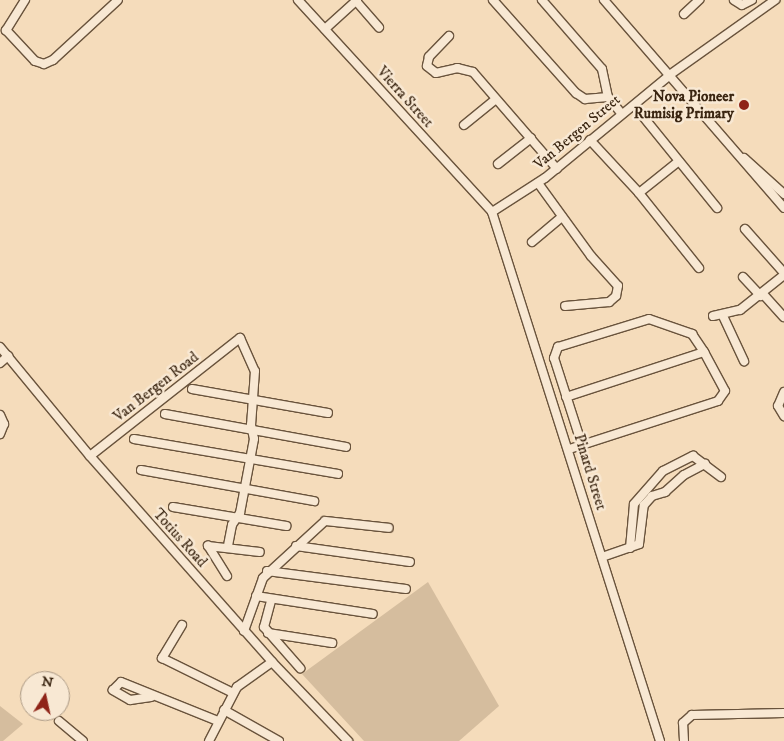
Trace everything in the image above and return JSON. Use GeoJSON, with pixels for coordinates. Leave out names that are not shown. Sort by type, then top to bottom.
{"type":"FeatureCollection","features":[{"type":"Feature","properties":{"kind":"street"},"geometry":{"type":"LineString","coordinates":[[25,0],[6,30],[35,61],[44,64],[53,60],[118,0]]}},
{"type":"Feature","properties":{"kind":"street","name":"Vierra Street"},"geometry":{"type":"LineString","coordinates":[[298,0],[492,212]]}},
{"type":"Feature","properties":{"kind":"street"},"geometry":{"type":"LineString","coordinates":[[493,0],[576,93],[585,99],[608,97]]}},
{"type":"Feature","properties":{"kind":"street"},"geometry":{"type":"LineString","coordinates":[[542,0],[602,69],[608,97],[621,113]]}},
{"type":"Feature","properties":{"kind":"street"},"geometry":{"type":"LineString","coordinates":[[604,0],[671,74],[784,208]]}},
{"type":"Feature","properties":{"kind":"street"},"geometry":{"type":"LineString","coordinates":[[684,14],[699,0]]}},
{"type":"Feature","properties":{"kind":"street"},"geometry":{"type":"LineString","coordinates":[[734,0],[742,5],[752,0]]}},
{"type":"Feature","properties":{"kind":"street","name":"Van Bergen Street"},"geometry":{"type":"LineString","coordinates":[[492,212],[538,183],[621,113],[671,74],[775,0]]}},
{"type":"Feature","properties":{"kind":"street"},"geometry":{"type":"LineString","coordinates":[[325,29],[356,1],[379,27]]}},
{"type":"Feature","properties":{"kind":"street"},"geometry":{"type":"LineString","coordinates":[[449,36],[429,57],[427,66],[436,72],[457,68],[473,72],[557,168]]}},
{"type":"Feature","properties":{"kind":"street"},"geometry":{"type":"LineString","coordinates":[[464,125],[496,99]]}},
{"type":"Feature","properties":{"kind":"street"},"geometry":{"type":"LineString","coordinates":[[641,114],[717,208]]}},
{"type":"Feature","properties":{"kind":"street"},"geometry":{"type":"LineString","coordinates":[[498,164],[531,138]]}},
{"type":"Feature","properties":{"kind":"street"},"geometry":{"type":"LineString","coordinates":[[590,140],[639,193],[699,268]]}},
{"type":"Feature","properties":{"kind":"street"},"geometry":{"type":"LineString","coordinates":[[738,154],[784,194]]}},
{"type":"Feature","properties":{"kind":"street"},"geometry":{"type":"LineString","coordinates":[[639,193],[679,161]]}},
{"type":"Feature","properties":{"kind":"street"},"geometry":{"type":"LineString","coordinates":[[538,183],[562,217],[618,286],[616,296],[609,302],[565,306]]}},
{"type":"Feature","properties":{"kind":"street","name":"Pinard Street"},"geometry":{"type":"LineString","coordinates":[[492,212],[569,449],[660,741]]}},
{"type":"Feature","properties":{"kind":"street"},"geometry":{"type":"LineString","coordinates":[[532,242],[562,217]]}},
{"type":"Feature","properties":{"kind":"street"},"geometry":{"type":"LineString","coordinates":[[713,316],[723,316],[762,295],[784,274],[746,229]]}},
{"type":"Feature","properties":{"kind":"street"},"geometry":{"type":"LineString","coordinates":[[744,277],[784,317]]}},
{"type":"Feature","properties":{"kind":"street"},"geometry":{"type":"LineString","coordinates":[[723,316],[744,361]]}},
{"type":"Feature","properties":{"kind":"street"},"geometry":{"type":"LineString","coordinates":[[569,449],[582,445],[721,400],[725,391],[692,334],[649,319],[563,344],[554,358],[582,445]]}},
{"type":"Feature","properties":{"kind":"street","name":"Van Bergen Road"},"geometry":{"type":"LineString","coordinates":[[90,456],[240,338],[255,371],[253,401]]}},
{"type":"Feature","properties":{"kind":"street","name":"Totius Road"},"geometry":{"type":"LineString","coordinates":[[0,347],[90,456],[244,631],[348,741]]}},
{"type":"Feature","properties":{"kind":"street"},"geometry":{"type":"LineString","coordinates":[[566,397],[704,352]]}},
{"type":"Feature","properties":{"kind":"street"},"geometry":{"type":"LineString","coordinates":[[0,363],[8,356]]}},
{"type":"Feature","properties":{"kind":"street"},"geometry":{"type":"LineString","coordinates":[[192,389],[328,414]]}},
{"type":"Feature","properties":{"kind":"street"},"geometry":{"type":"LineString","coordinates":[[784,392],[778,406],[784,416]]}},
{"type":"Feature","properties":{"kind":"street"},"geometry":{"type":"LineString","coordinates":[[228,546],[232,524],[238,518],[251,458],[253,401]]}},
{"type":"Feature","properties":{"kind":"street"},"geometry":{"type":"LineString","coordinates":[[165,414],[346,447]]}},
{"type":"Feature","properties":{"kind":"street"},"geometry":{"type":"LineString","coordinates":[[0,415],[4,424],[0,434]]}},
{"type":"Feature","properties":{"kind":"street"},"geometry":{"type":"LineString","coordinates":[[134,439],[338,474]]}},
{"type":"Feature","properties":{"kind":"street"},"geometry":{"type":"LineString","coordinates":[[630,548],[633,507],[663,471],[687,457],[696,456],[721,477]]}},
{"type":"Feature","properties":{"kind":"street"},"geometry":{"type":"LineString","coordinates":[[602,557],[630,548],[640,542],[642,511],[654,494],[665,492],[684,475],[705,464]]}},
{"type":"Feature","properties":{"kind":"street"},"geometry":{"type":"LineString","coordinates":[[141,470],[314,501]]}},
{"type":"Feature","properties":{"kind":"street"},"geometry":{"type":"LineString","coordinates":[[648,488],[654,494]]}},
{"type":"Feature","properties":{"kind":"street"},"geometry":{"type":"LineString","coordinates":[[174,507],[286,526]]}},
{"type":"Feature","properties":{"kind":"street"},"geometry":{"type":"LineString","coordinates":[[244,631],[256,596],[267,572],[324,521],[389,528]]}},
{"type":"Feature","properties":{"kind":"street"},"geometry":{"type":"LineString","coordinates":[[227,576],[207,550],[214,545],[260,552]]}},
{"type":"Feature","properties":{"kind":"street"},"geometry":{"type":"LineString","coordinates":[[296,546],[410,562]]}},
{"type":"Feature","properties":{"kind":"street"},"geometry":{"type":"LineString","coordinates":[[267,572],[406,589]]}},
{"type":"Feature","properties":{"kind":"street"},"geometry":{"type":"LineString","coordinates":[[256,596],[271,601],[373,614]]}},
{"type":"Feature","properties":{"kind":"street"},"geometry":{"type":"LineString","coordinates":[[271,601],[264,622],[268,633],[300,668]]}},
{"type":"Feature","properties":{"kind":"street"},"geometry":{"type":"LineString","coordinates":[[182,625],[162,658],[233,693]]}},
{"type":"Feature","properties":{"kind":"street"},"geometry":{"type":"LineString","coordinates":[[268,633],[332,643]]}},
{"type":"Feature","properties":{"kind":"street"},"geometry":{"type":"LineString","coordinates":[[209,741],[233,693],[272,662]]}},
{"type":"Feature","properties":{"kind":"street"},"geometry":{"type":"LineString","coordinates":[[151,697],[218,721]]}},
{"type":"Feature","properties":{"kind":"street"},"geometry":{"type":"LineString","coordinates":[[224,710],[279,741]]}},
{"type":"Feature","properties":{"kind":"street"},"geometry":{"type":"LineString","coordinates":[[684,741],[683,723],[692,716],[784,713]]}},
{"type":"Feature","properties":{"kind":"street"},"geometry":{"type":"LineString","coordinates":[[58,721],[83,741]]}},
{"type":"Feature","properties":{"kind":"shaded area"},"geometry":{"type":"Polygon","coordinates":[[[428,582],[499,706],[459,741],[364,741],[302,674],[428,582]]]}},
{"type":"Feature","properties":{"kind":"shaded area"},"geometry":{"type":"Polygon","coordinates":[[[0,706],[23,724],[3,741],[0,741],[0,706]]]}},
{"type":"Feature","properties":{"kind":"place","name":"Nova Pioneer Rumisig Primary"},"geometry":{"type":"Point","coordinates":[744,105]}}]}
